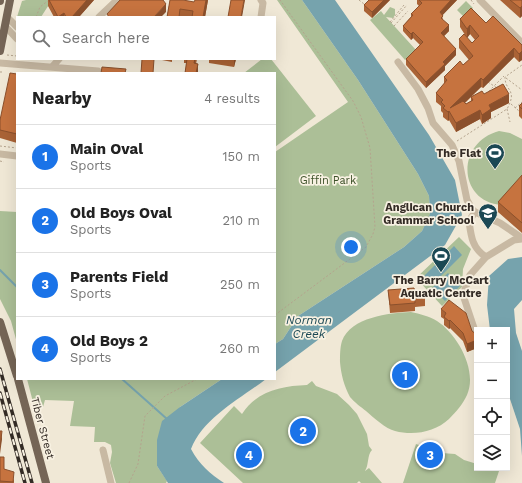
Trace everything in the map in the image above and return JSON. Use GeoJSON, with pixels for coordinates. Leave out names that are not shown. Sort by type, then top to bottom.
{"type":"FeatureCollection","features":[{"type":"Feature","properties":{"kind":"main road"},"geometry":{"type":"LineString","coordinates":[[2,53],[10,0]]}},
{"type":"Feature","properties":{"kind":"main road","name":"Tiber Street"},"geometry":{"type":"LineString","coordinates":[[0,322],[16,375]]}},
{"type":"Feature","properties":{"kind":"main road","name":"Tiber Street"},"geometry":{"type":"LineString","coordinates":[[18,380],[46,483]]}},
{"type":"Feature","properties":{"kind":"street"},"geometry":{"type":"LineString","coordinates":[[100,16],[116,0]]}},
{"type":"Feature","properties":{"kind":"street"},"geometry":{"type":"LineString","coordinates":[[261,0],[263,3],[261,16]]}},
{"type":"Feature","properties":{"kind":"street"},"geometry":{"type":"LineString","coordinates":[[480,0],[522,43]]}},
{"type":"Feature","properties":{"kind":"street"},"geometry":{"type":"LineString","coordinates":[[6,22],[16,27]]}},
{"type":"Feature","properties":{"kind":"street"},"geometry":{"type":"LineString","coordinates":[[6,22],[16,37]]}},
{"type":"Feature","properties":{"kind":"street"},"geometry":{"type":"LineString","coordinates":[[52,67],[58,60]]}},
{"type":"Feature","properties":{"kind":"street"},"geometry":{"type":"LineString","coordinates":[[0,62],[42,63],[52,67],[98,71]]}},
{"type":"Feature","properties":{"kind":"street"},"geometry":{"type":"LineString","coordinates":[[398,62],[418,89],[428,108],[433,123],[452,145],[459,161],[474,246],[482,255]]}},
{"type":"Feature","properties":{"kind":"street"},"geometry":{"type":"LineString","coordinates":[[0,154],[16,156]]}},
{"type":"Feature","properties":{"kind":"street"},"geometry":{"type":"LineString","coordinates":[[467,200],[476,212],[509,228],[522,239]]}},
{"type":"Feature","properties":{"kind":"street"},"geometry":{"type":"LineString","coordinates":[[469,221],[476,212]]}},
{"type":"Feature","properties":{"kind":"street"},"geometry":{"type":"LineString","coordinates":[[509,228],[512,236],[510,242]]}},
{"type":"Feature","properties":{"kind":"street"},"geometry":{"type":"LineString","coordinates":[[474,329],[462,295],[466,284],[482,255],[510,242],[522,239]]}},
{"type":"Feature","properties":{"kind":"street"},"geometry":{"type":"LineString","coordinates":[[103,450],[111,483]]}},
{"type":"Feature","properties":{"kind":"path"},"geometry":{"type":"LineString","coordinates":[[36,16],[40,7],[49,0]]}},
{"type":"Feature","properties":{"kind":"path"},"geometry":{"type":"LineString","coordinates":[[276,314],[366,247],[375,228],[370,148],[361,118],[353,101],[280,0]]}},
{"type":"Feature","properties":{"kind":"path"},"geometry":{"type":"LineString","coordinates":[[359,0],[367,8]]}},
{"type":"Feature","properties":{"kind":"path"},"geometry":{"type":"LineString","coordinates":[[390,22],[404,5]]}},
{"type":"Feature","properties":{"kind":"path"},"geometry":{"type":"LineString","coordinates":[[392,24],[407,5]]}},
{"type":"Feature","properties":{"kind":"path"},"geometry":{"type":"LineString","coordinates":[[394,26],[408,11]]}},
{"type":"Feature","properties":{"kind":"path"},"geometry":{"type":"LineString","coordinates":[[2,53],[16,56]]}},
{"type":"Feature","properties":{"kind":"path"},"geometry":{"type":"LineString","coordinates":[[483,97],[504,76],[505,77],[522,65]]}},
{"type":"Feature","properties":{"kind":"path"},"geometry":{"type":"LineString","coordinates":[[452,145],[507,108],[510,104],[511,92],[505,81],[505,77]]}},
{"type":"Feature","properties":{"kind":"path"},"geometry":{"type":"LineString","coordinates":[[505,77],[522,90]]}},
{"type":"Feature","properties":{"kind":"path"},"geometry":{"type":"LineString","coordinates":[[485,78],[493,86],[499,88]]}},
{"type":"Feature","properties":{"kind":"path"},"geometry":{"type":"LineString","coordinates":[[505,90],[511,92]]}},
{"type":"Feature","properties":{"kind":"path"},"geometry":{"type":"LineString","coordinates":[[515,108],[522,102]]}},
{"type":"Feature","properties":{"kind":"path"},"geometry":{"type":"LineString","coordinates":[[510,104],[520,112]]}},
{"type":"Feature","properties":{"kind":"path"},"geometry":{"type":"LineString","coordinates":[[507,108],[510,122]]}},
{"type":"Feature","properties":{"kind":"path"},"geometry":{"type":"LineString","coordinates":[[0,146],[16,148]]}},
{"type":"Feature","properties":{"kind":"path"},"geometry":{"type":"LineString","coordinates":[[129,483],[138,464],[144,419],[165,396],[195,380]]}},
{"type":"Feature","properties":{"kind":"green space"},"geometry":{"type":"Polygon","coordinates":[[[52,0],[42,16],[17,16],[22,1],[52,0]]]}},
{"type":"Feature","properties":{"kind":"green space","name":"Giffin Park"},"geometry":{"type":"Polygon","coordinates":[[[277,0],[302,0],[358,80],[418,174],[429,196],[430,215],[422,231],[404,247],[298,316],[283,339],[276,343],[276,151],[348,102],[277,0]]]}},
{"type":"Feature","properties":{"kind":"green space"},"geometry":{"type":"Polygon","coordinates":[[[466,1],[473,8],[464,17],[457,10],[466,1]]]}},
{"type":"Feature","properties":{"kind":"green space"},"geometry":{"type":"Polygon","coordinates":[[[390,7],[395,9],[395,15],[393,18],[386,17],[416,50],[405,60],[370,20],[381,11],[384,15],[390,7]]]}},
{"type":"Feature","properties":{"kind":"green space"},"geometry":{"type":"Polygon","coordinates":[[[261,60],[272,60],[316,116],[276,146],[276,72],[245,72],[261,60]]]}},
{"type":"Feature","properties":{"kind":"green space","name":"The Flat"},"geometry":{"type":"Polygon","coordinates":[[[499,131],[510,133],[522,139],[522,182],[502,205],[487,201],[477,194],[470,183],[468,171],[469,159],[475,147],[485,138],[499,131]]]}},
{"type":"Feature","properties":{"kind":"green space"},"geometry":{"type":"Polygon","coordinates":[[[0,211],[16,212],[16,339],[11,321],[0,299],[0,211]]]}},
{"type":"Feature","properties":{"kind":"green space","name":"The Barry McCart Aquatic Centre"},"geometry":{"type":"Polygon","coordinates":[[[459,237],[471,249],[463,269],[462,287],[442,306],[416,278],[459,237]]]}},
{"type":"Feature","properties":{"kind":"green space"},"geometry":{"type":"Polygon","coordinates":[[[411,312],[434,319],[452,335],[464,354],[470,375],[470,385],[467,395],[452,416],[431,430],[417,433],[395,431],[388,428],[352,399],[343,380],[340,366],[340,349],[342,341],[353,326],[382,315],[411,312]]]}},
{"type":"Feature","properties":{"kind":"green space"},"geometry":{"type":"Polygon","coordinates":[[[27,380],[220,380],[180,407],[157,466],[167,481],[166,483],[116,483],[110,463],[112,452],[111,445],[105,442],[94,442],[95,427],[70,426],[74,401],[45,400],[43,407],[34,406],[27,380]]]}},
{"type":"Feature","properties":{"kind":"green space"},"geometry":{"type":"Polygon","coordinates":[[[312,381],[316,386],[337,394],[357,414],[367,434],[369,446],[372,450],[369,455],[365,471],[369,468],[382,483],[361,483],[359,481],[357,483],[243,483],[200,443],[234,406],[242,414],[255,400],[270,391],[307,385],[312,381]]]}},
{"type":"Feature","properties":{"kind":"green space"},"geometry":{"type":"Polygon","coordinates":[[[416,444],[442,453],[455,454],[464,460],[474,463],[474,471],[499,471],[495,483],[403,483],[416,444]]]}},
{"type":"Feature","properties":{"kind":"water","name":"Norman Creek"},"geometry":{"type":"Polygon","coordinates":[[[302,0],[335,0],[429,135],[455,180],[462,215],[445,245],[276,371],[276,343],[283,339],[298,316],[404,247],[422,231],[430,214],[429,196],[418,174],[358,80],[302,0]]]}},
{"type":"Feature","properties":{"kind":"water"},"geometry":{"type":"Polygon","coordinates":[[[454,246],[462,255],[431,286],[423,277],[454,246]]]}},
{"type":"Feature","properties":{"kind":"water"},"geometry":{"type":"Polygon","coordinates":[[[522,257],[522,300],[514,309],[516,333],[522,351],[522,456],[520,429],[510,399],[510,327],[490,327],[487,305],[489,276],[508,259],[522,257]]]}},
{"type":"Feature","properties":{"kind":"water"},"geometry":{"type":"Polygon","coordinates":[[[448,273],[460,286],[445,301],[432,288],[448,273]]]}},
{"type":"Feature","properties":{"kind":"water"},"geometry":{"type":"Polygon","coordinates":[[[220,380],[265,380],[213,419],[204,428],[191,449],[205,468],[224,483],[168,483],[157,466],[157,440],[162,421],[220,380]]]}},
{"type":"Feature","properties":{"kind":"building"},"geometry":{"type":"Polygon","coordinates":[[[49,0],[87,0],[73,16],[66,16],[64,13],[57,16],[49,0]]]}},
{"type":"Feature","properties":{"kind":"building"},"geometry":{"type":"Polygon","coordinates":[[[120,0],[163,0],[166,4],[155,16],[108,16],[107,14],[120,0]]]}},
{"type":"Feature","properties":{"kind":"building"},"geometry":{"type":"Polygon","coordinates":[[[170,0],[194,2],[195,0],[206,0],[203,16],[192,16],[193,11],[180,9],[179,16],[167,16],[170,0]]]}},
{"type":"Feature","properties":{"kind":"building"},"geometry":{"type":"Polygon","coordinates":[[[231,0],[244,0],[241,16],[228,16],[231,0]]]}},
{"type":"Feature","properties":{"kind":"building"},"geometry":{"type":"Polygon","coordinates":[[[369,0],[384,0],[372,12],[364,5],[369,0]]]}},
{"type":"Feature","properties":{"kind":"building"},"geometry":{"type":"Polygon","coordinates":[[[419,0],[451,0],[440,12],[443,16],[441,18],[449,25],[441,33],[456,49],[443,62],[445,64],[426,82],[406,59],[423,42],[413,32],[411,34],[403,26],[413,15],[411,14],[422,3],[419,0]]]}},
{"type":"Feature","properties":{"kind":"building"},"geometry":{"type":"Polygon","coordinates":[[[510,0],[522,0],[522,6],[520,8],[510,0]]]}},
{"type":"Feature","properties":{"kind":"building"},"geometry":{"type":"Polygon","coordinates":[[[471,8],[486,23],[493,16],[522,45],[522,51],[519,54],[514,48],[483,80],[481,78],[450,108],[463,101],[466,104],[473,100],[471,97],[482,91],[484,94],[503,84],[509,94],[489,105],[491,109],[482,115],[480,110],[456,123],[449,111],[448,112],[443,108],[445,106],[441,102],[443,100],[436,93],[447,80],[444,77],[460,61],[463,65],[473,56],[459,39],[464,34],[472,43],[479,36],[470,25],[467,29],[460,19],[471,8]]]}},
{"type":"Feature","properties":{"kind":"building"},"geometry":{"type":"Polygon","coordinates":[[[142,60],[154,60],[153,72],[141,72],[142,60]]]}},
{"type":"Feature","properties":{"kind":"building"},"geometry":{"type":"Polygon","coordinates":[[[187,60],[195,60],[194,63],[198,64],[196,72],[185,72],[187,60]]]}},
{"type":"Feature","properties":{"kind":"building"},"geometry":{"type":"Polygon","coordinates":[[[102,67],[126,69],[125,72],[101,72],[102,67]]]}},
{"type":"Feature","properties":{"kind":"building"},"geometry":{"type":"Polygon","coordinates":[[[10,73],[16,74],[16,134],[0,130],[0,120],[10,73]]]}},
{"type":"Feature","properties":{"kind":"building"},"geometry":{"type":"Polygon","coordinates":[[[522,175],[522,223],[498,202],[522,175]]]}},
{"type":"Feature","properties":{"kind":"building"},"geometry":{"type":"Polygon","coordinates":[[[414,288],[415,292],[424,291],[425,298],[415,299],[415,303],[390,305],[388,290],[414,288]]]}},
{"type":"Feature","properties":{"kind":"building"},"geometry":{"type":"Polygon","coordinates":[[[449,300],[466,313],[472,331],[474,332],[474,341],[467,344],[463,333],[450,320],[449,321],[444,317],[446,313],[441,309],[449,300]]]}},
{"type":"Feature","properties":{"kind":"building"},"geometry":{"type":"Polygon","coordinates":[[[0,431],[2,431],[0,447],[0,431]]]}},
{"type":"Feature","properties":{"kind":"building"},"geometry":{"type":"Polygon","coordinates":[[[0,457],[4,457],[4,469],[14,472],[13,482],[0,481],[0,457]]]}},
{"type":"Feature","properties":{"kind":"waterway"},"geometry":{"type":"LineString","coordinates":[[0,270],[16,286]]}},
{"type":"Feature","properties":{"kind":"waterway"},"geometry":{"type":"LineString","coordinates":[[123,380],[167,419]]}},
{"type":"Feature","properties":{"kind":"railway"},"geometry":{"type":"LineString","coordinates":[[0,369],[32,483]]}},
{"type":"Feature","properties":{"kind":"railway"},"geometry":{"type":"LineString","coordinates":[[0,393],[25,483]]}},
{"type":"Feature","properties":{"kind":"place","name":"The Flat"},"geometry":{"type":"Point","coordinates":[495,170]}},
{"type":"Feature","properties":{"kind":"place","name":"Anglican Church Grammar School"},"geometry":{"type":"Point","coordinates":[488,230]}},
{"type":"Feature","properties":{"kind":"place","name":"The Barry McCart Aquatic Centre"},"geometry":{"type":"Point","coordinates":[441,273]}},
{"type":"Feature","properties":{"kind":"place","name":"Main Oval"},"geometry":{"type":"Point","coordinates":[405,375]}},
{"type":"Feature","properties":{"kind":"place","name":"Old Boys Oval"},"geometry":{"type":"Point","coordinates":[303,431]}},
{"type":"Feature","properties":{"kind":"place","name":"Old Boys 2"},"geometry":{"type":"Point","coordinates":[249,455]}},
{"type":"Feature","properties":{"kind":"place","name":"Parents Field"},"geometry":{"type":"Point","coordinates":[430,455]}}]}
